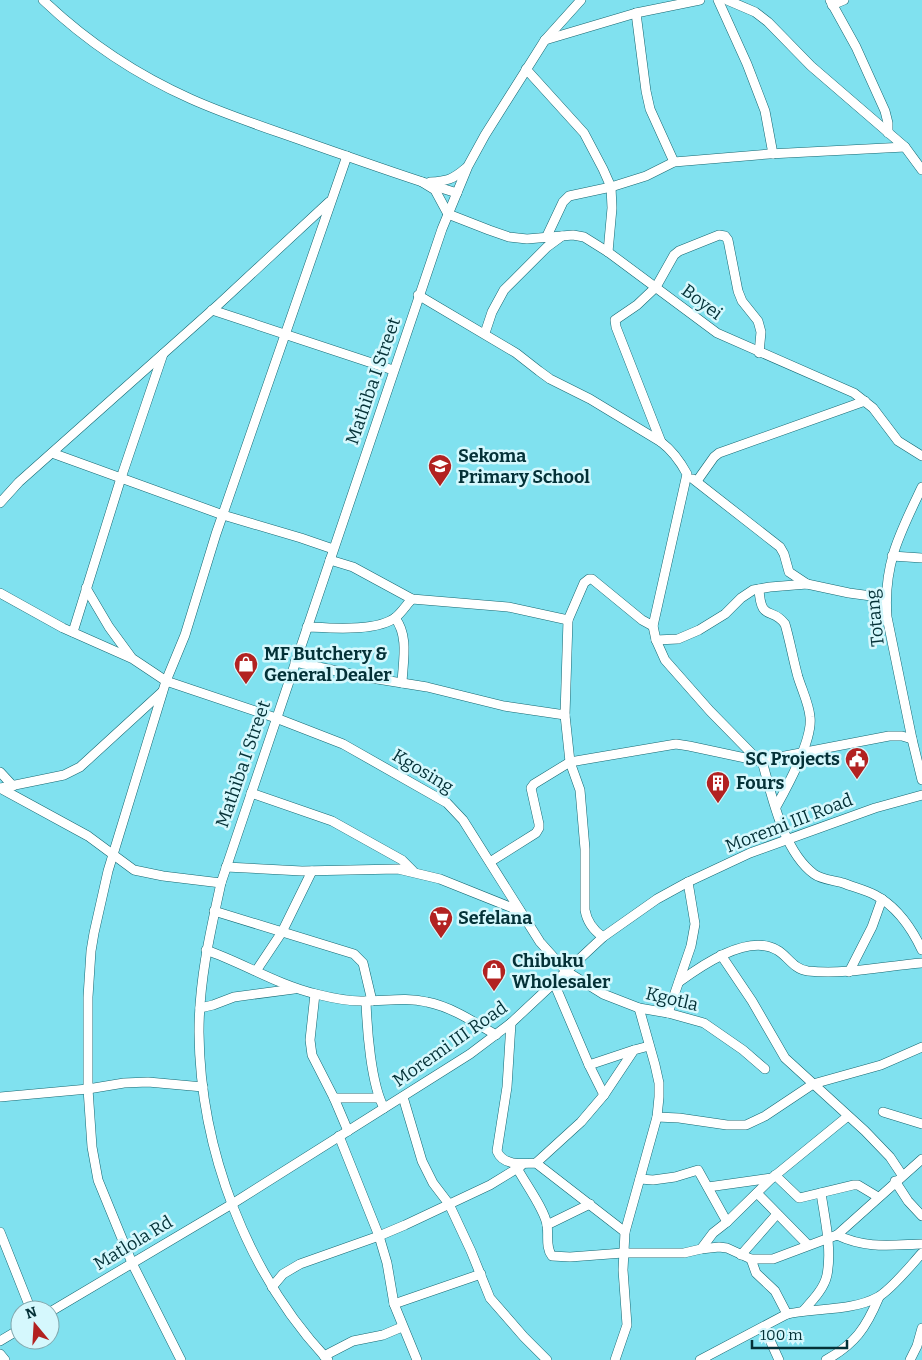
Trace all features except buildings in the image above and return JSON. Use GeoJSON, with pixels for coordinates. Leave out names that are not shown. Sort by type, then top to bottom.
{"type":"FeatureCollection","features":[{"type":"Feature","properties":{"kind":"street"},"geometry":{"type":"LineString","coordinates":[[43,0],[83,34],[120,60],[166,86],[215,109],[457,193]]}},
{"type":"Feature","properties":{"kind":"street","name":"Mathiba I Street"},"geometry":{"type":"LineString","coordinates":[[326,1358],[272,1287],[246,1238],[232,1204],[217,1158],[203,1087],[200,1053],[200,1008],[206,950],[226,867],[418,295],[448,214],[468,166],[544,40],[581,0]]}},
{"type":"Feature","properties":{"kind":"street"},"geometry":{"type":"LineString","coordinates":[[544,40],[636,13],[700,0]]}},
{"type":"Feature","properties":{"kind":"street"},"geometry":{"type":"LineString","coordinates":[[718,0],[747,64],[764,111],[773,154]]}},
{"type":"Feature","properties":{"kind":"street"},"geometry":{"type":"LineString","coordinates":[[728,0],[755,12],[768,22],[811,66],[905,147],[922,170]]}},
{"type":"Feature","properties":{"kind":"street"},"geometry":{"type":"LineString","coordinates":[[844,0],[831,2],[856,47],[885,111],[888,133]]}},
{"type":"Feature","properties":{"kind":"street"},"geometry":{"type":"LineString","coordinates":[[636,13],[650,109],[674,162]]}},
{"type":"Feature","properties":{"kind":"street"},"geometry":{"type":"LineString","coordinates":[[526,69],[584,133],[611,187],[612,208],[608,252]]}},
{"type":"Feature","properties":{"kind":"street"},"geometry":{"type":"LineString","coordinates":[[546,238],[566,198],[611,187],[653,173],[674,162],[773,154],[905,147]]}},
{"type":"Feature","properties":{"kind":"street"},"geometry":{"type":"LineString","coordinates":[[181,1360],[132,1262],[95,1168],[88,1089],[88,997],[91,951],[100,905],[162,692],[185,635],[223,515],[331,200],[348,156]]}},
{"type":"Feature","properties":{"kind":"street"},"geometry":{"type":"LineString","coordinates":[[422,182],[447,181],[468,166]]}},
{"type":"Feature","properties":{"kind":"street"},"geometry":{"type":"LineString","coordinates":[[422,182],[435,190],[448,214]]}},
{"type":"Feature","properties":{"kind":"street"},"geometry":{"type":"LineString","coordinates":[[0,503],[19,482],[212,310],[331,200]]}},
{"type":"Feature","properties":{"kind":"street","name":"Boyei"},"geometry":{"type":"LineString","coordinates":[[448,214],[509,237],[527,239],[573,235],[584,237],[656,287],[717,334],[842,387],[865,401],[884,420],[898,441],[922,456]]}},
{"type":"Feature","properties":{"kind":"street"},"geometry":{"type":"LineString","coordinates":[[661,442],[615,324],[618,317],[637,305],[656,287],[679,251],[719,235],[725,236],[728,240],[738,291],[742,301],[758,321],[761,332],[759,352]]}},
{"type":"Feature","properties":{"kind":"street"},"geometry":{"type":"LineString","coordinates":[[485,333],[492,312],[504,290],[547,247],[562,236]]}},
{"type":"Feature","properties":{"kind":"street"},"geometry":{"type":"LineString","coordinates":[[418,295],[485,333],[516,353],[539,372],[661,442],[670,449],[687,474],[780,547],[789,572],[807,584]]}},
{"type":"Feature","properties":{"kind":"street"},"geometry":{"type":"LineString","coordinates":[[212,310],[393,370]]}},
{"type":"Feature","properties":{"kind":"street"},"geometry":{"type":"LineString","coordinates":[[72,632],[163,353]]}},
{"type":"Feature","properties":{"kind":"street"},"geometry":{"type":"LineString","coordinates":[[697,481],[719,453],[865,401]]}},
{"type":"Feature","properties":{"kind":"street"},"geometry":{"type":"LineString","coordinates":[[52,453],[223,515],[333,549]]}},
{"type":"Feature","properties":{"kind":"street"},"geometry":{"type":"LineString","coordinates":[[687,474],[653,626],[656,640],[665,660],[710,711],[761,761],[786,840],[803,862],[816,876],[875,894],[882,899],[904,921],[922,950]]}},
{"type":"Feature","properties":{"kind":"street","name":"Totang"},"geometry":{"type":"LineString","coordinates":[[922,487],[892,556],[886,598],[887,617],[922,780]]}},
{"type":"Feature","properties":{"kind":"street"},"geometry":{"type":"LineString","coordinates":[[892,556],[922,558]]}},
{"type":"Feature","properties":{"kind":"street"},"geometry":{"type":"LineString","coordinates":[[330,560],[353,567],[412,598],[508,607],[568,620]]}},
{"type":"Feature","properties":{"kind":"street"},"geometry":{"type":"LineString","coordinates":[[603,937],[590,924],[584,910],[585,849],[580,790],[570,762],[565,715],[568,620],[584,583],[588,579],[592,579],[642,620],[653,626]]}},
{"type":"Feature","properties":{"kind":"street"},"geometry":{"type":"LineString","coordinates":[[656,640],[678,639],[699,630],[725,614],[741,598],[754,590],[770,587],[807,584],[849,593],[886,598]]}},
{"type":"Feature","properties":{"kind":"street"},"geometry":{"type":"LineString","coordinates":[[86,588],[109,627],[133,659]]}},
{"type":"Feature","properties":{"kind":"street"},"geometry":{"type":"LineString","coordinates":[[760,589],[762,608],[765,612],[782,620],[785,624],[810,717],[809,733],[802,752],[787,788],[776,807]]}},
{"type":"Feature","properties":{"kind":"street"},"geometry":{"type":"LineString","coordinates":[[0,593],[72,632],[133,659]]}},
{"type":"Feature","properties":{"kind":"street"},"geometry":{"type":"LineString","coordinates":[[307,627],[358,628],[384,622],[395,618],[412,598]]}},
{"type":"Feature","properties":{"kind":"street"},"geometry":{"type":"LineString","coordinates":[[395,618],[402,628],[404,636],[402,683]]}},
{"type":"Feature","properties":{"kind":"street","name":"Kgosing"},"geometry":{"type":"LineString","coordinates":[[133,659],[166,681],[276,718],[343,744],[447,803],[463,820],[540,942],[566,971]]}},
{"type":"Feature","properties":{"kind":"street"},"geometry":{"type":"LineString","coordinates":[[295,662],[427,687],[504,706],[565,715]]}},
{"type":"Feature","properties":{"kind":"street"},"geometry":{"type":"LineString","coordinates":[[0,788],[64,775],[80,767],[162,692]]}},
{"type":"Feature","properties":{"kind":"street"},"geometry":{"type":"LineString","coordinates":[[490,862],[536,833],[539,824],[531,788],[534,784],[570,762],[676,744],[761,761],[889,736],[902,736],[912,739]]}},
{"type":"Feature","properties":{"kind":"street"},"geometry":{"type":"LineString","coordinates":[[0,772],[13,786]]}},
{"type":"Feature","properties":{"kind":"street"},"geometry":{"type":"LineString","coordinates":[[0,788],[88,836],[128,866],[144,873],[221,883]]}},
{"type":"Feature","properties":{"kind":"street"},"geometry":{"type":"LineString","coordinates":[[251,793],[332,821],[402,860],[413,871]]}},
{"type":"Feature","properties":{"kind":"street","name":"Moremi III Road"},"geometry":{"type":"LineString","coordinates":[[232,1204],[470,1054],[511,1024],[603,937],[657,899],[732,861],[876,808],[922,795]]}},
{"type":"Feature","properties":{"kind":"street"},"geometry":{"type":"LineString","coordinates":[[226,867],[312,871],[385,868],[413,871],[440,879],[520,911]]}},
{"type":"Feature","properties":{"kind":"street"},"geometry":{"type":"LineString","coordinates":[[256,971],[282,932],[312,871]]}},
{"type":"Feature","properties":{"kind":"street"},"geometry":{"type":"LineString","coordinates":[[668,1013],[691,946],[696,924],[688,882]]}},
{"type":"Feature","properties":{"kind":"street"},"geometry":{"type":"LineString","coordinates":[[850,972],[872,927],[882,899]]}},
{"type":"Feature","properties":{"kind":"street"},"geometry":{"type":"LineString","coordinates":[[214,911],[354,954],[363,963],[369,1001],[371,1055],[379,1098],[384,1108]]}},
{"type":"Feature","properties":{"kind":"street"},"geometry":{"type":"LineString","coordinates":[[679,982],[698,967],[734,950],[748,947],[765,946],[778,950],[797,968],[806,970],[850,972],[922,963]]}},
{"type":"Feature","properties":{"kind":"street"},"geometry":{"type":"LineString","coordinates":[[206,950],[315,994],[369,1001],[402,999],[428,1002],[450,1010],[496,1035]]}},
{"type":"Feature","properties":{"kind":"street"},"geometry":{"type":"LineString","coordinates":[[721,956],[752,1001],[781,1052],[890,1158],[908,1201],[922,1216]]}},
{"type":"Feature","properties":{"kind":"street","name":"Kgotla"},"geometry":{"type":"LineString","coordinates":[[566,971],[602,994],[639,1008],[668,1013],[704,1023],[743,1050],[765,1069]]}},
{"type":"Feature","properties":{"kind":"street"},"geometry":{"type":"LineString","coordinates":[[554,983],[604,1095]]}},
{"type":"Feature","properties":{"kind":"street"},"geometry":{"type":"LineString","coordinates":[[200,1008],[234,997],[297,988]]}},
{"type":"Feature","properties":{"kind":"street"},"geometry":{"type":"LineString","coordinates":[[315,994],[310,1040],[312,1054],[348,1130]]}},
{"type":"Feature","properties":{"kind":"street"},"geometry":{"type":"LineString","coordinates":[[615,1360],[626,1325],[623,1253],[625,1232],[657,1117],[659,1083],[639,1008]]}},
{"type":"Feature","properties":{"kind":"street"},"geometry":{"type":"LineString","coordinates":[[511,1024],[507,1087],[497,1151],[506,1161],[520,1166],[544,1215],[547,1225],[549,1252],[552,1256],[570,1257],[623,1253],[672,1254],[701,1249],[727,1248],[751,1259],[773,1259],[832,1236],[922,1159]]}},
{"type":"Feature","properties":{"kind":"street"},"geometry":{"type":"LineString","coordinates":[[589,1065],[649,1046]]}},
{"type":"Feature","properties":{"kind":"street"},"geometry":{"type":"LineString","coordinates":[[657,1117],[679,1118],[727,1125],[746,1125],[765,1116],[813,1084],[881,1065],[922,1048]]}},
{"type":"Feature","properties":{"kind":"street"},"geometry":{"type":"LineString","coordinates":[[272,1287],[283,1274],[300,1264],[379,1236],[490,1185],[520,1166],[536,1163],[567,1136],[604,1095],[634,1050]]}},
{"type":"Feature","properties":{"kind":"street"},"geometry":{"type":"LineString","coordinates":[[0,1097],[140,1082],[203,1087]]}},
{"type":"Feature","properties":{"kind":"street"},"geometry":{"type":"LineString","coordinates":[[403,1097],[422,1160],[430,1177],[448,1204],[481,1274],[490,1298],[547,1360]]}},
{"type":"Feature","properties":{"kind":"street"},"geometry":{"type":"LineString","coordinates":[[334,1098],[379,1098]]}},
{"type":"Feature","properties":{"kind":"street"},"geometry":{"type":"LineString","coordinates":[[883,1112],[922,1124]]}},
{"type":"Feature","properties":{"kind":"street"},"geometry":{"type":"LineString","coordinates":[[701,1249],[714,1233],[773,1176],[848,1116]]}},
{"type":"Feature","properties":{"kind":"street"},"geometry":{"type":"LineString","coordinates":[[339,1136],[379,1236],[387,1262],[394,1304],[417,1360]]}},
{"type":"Feature","properties":{"kind":"street"},"geometry":{"type":"LineString","coordinates":[[536,1163],[625,1232]]}},
{"type":"Feature","properties":{"kind":"street"},"geometry":{"type":"LineString","coordinates":[[640,1179],[654,1180],[675,1177],[696,1170],[700,1172],[727,1222]]}},
{"type":"Feature","properties":{"kind":"street"},"geometry":{"type":"LineString","coordinates":[[708,1187],[773,1176],[799,1198],[856,1185],[878,1197]]}},
{"type":"Feature","properties":{"kind":"street"},"geometry":{"type":"LineString","coordinates":[[756,1193],[808,1245]]}},
{"type":"Feature","properties":{"kind":"street"},"geometry":{"type":"LineString","coordinates":[[803,1311],[819,1291],[827,1276],[832,1236],[821,1194]]}},
{"type":"Feature","properties":{"kind":"street","name":"Matlola Rd"},"geometry":{"type":"LineString","coordinates":[[60,1306],[232,1204]]}},
{"type":"Feature","properties":{"kind":"street"},"geometry":{"type":"LineString","coordinates":[[547,1225],[590,1204]]}},
{"type":"Feature","properties":{"kind":"street"},"geometry":{"type":"LineString","coordinates":[[741,1255],[777,1214]]}},
{"type":"Feature","properties":{"kind":"street"},"geometry":{"type":"LineString","coordinates":[[0,1232],[7,1254],[27,1300]]}},
{"type":"Feature","properties":{"kind":"street"},"geometry":{"type":"LineString","coordinates":[[832,1236],[864,1244],[922,1244]]}},
{"type":"Feature","properties":{"kind":"street"},"geometry":{"type":"LineString","coordinates":[[828,1359],[846,1348],[861,1333],[878,1297],[922,1253]]}},
{"type":"Feature","properties":{"kind":"street"},"geometry":{"type":"LineString","coordinates":[[751,1259],[756,1273],[775,1292],[787,1314]]}},
{"type":"Feature","properties":{"kind":"street"},"geometry":{"type":"LineString","coordinates":[[394,1304],[481,1274]]}},
{"type":"Feature","properties":{"kind":"street"},"geometry":{"type":"LineString","coordinates":[[700,1360],[787,1314],[844,1307],[878,1297]]}},
{"type":"Feature","properties":{"kind":"street"},"geometry":{"type":"LineString","coordinates":[[326,1358],[353,1341],[383,1335],[402,1327]]}},
{"type":"Feature","properties":{"kind":"street"},"geometry":{"type":"LineString","coordinates":[[764,1327],[777,1359]]}},
{"type":"Feature","properties":{"kind":"street"},"geometry":{"type":"LineString","coordinates":[[910,1360],[920,1349],[922,1328]]}},
{"type":"Feature","properties":{"kind":"street"},"geometry":{"type":"LineString","coordinates":[[0,1354],[5,1360]]}},
{"type":"Feature","properties":{"kind":"place","name":"Sekoma Primary School"},"geometry":{"type":"Point","coordinates":[440,487]}},
{"type":"Feature","properties":{"kind":"place","name":"MF Butchery & General Dealer"},"geometry":{"type":"Point","coordinates":[246,685]}},
{"type":"Feature","properties":{"kind":"place","name":"SC Projects"},"geometry":{"type":"Point","coordinates":[857,780]}},
{"type":"Feature","properties":{"kind":"place","name":"Fours"},"geometry":{"type":"Point","coordinates":[718,804]}},
{"type":"Feature","properties":{"kind":"place","name":"Sefelana"},"geometry":{"type":"Point","coordinates":[441,939]}},
{"type":"Feature","properties":{"kind":"place","name":"Chibuku Wholesaler"},"geometry":{"type":"Point","coordinates":[494,992]}}]}
